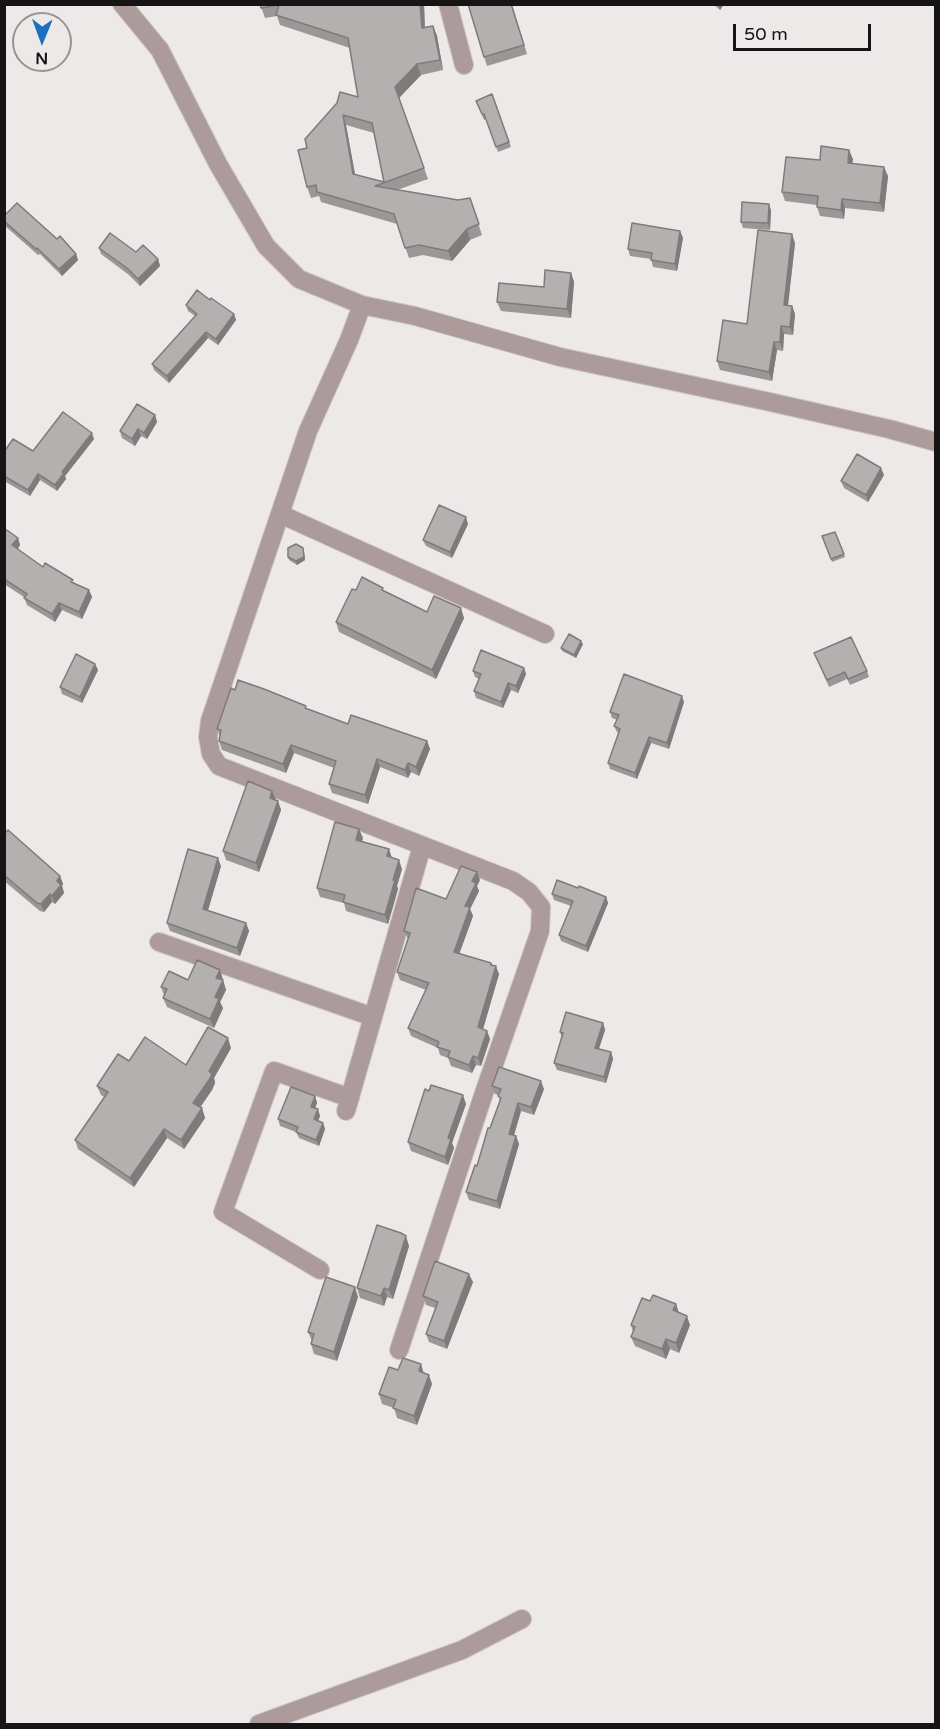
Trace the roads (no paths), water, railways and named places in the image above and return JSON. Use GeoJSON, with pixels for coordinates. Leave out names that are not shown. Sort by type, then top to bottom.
{"type":"FeatureCollection","features":[{"type":"Feature","properties":{"kind":"street"},"geometry":{"type":"LineString","coordinates":[[122,4],[160,50],[218,164],[266,246],[299,279],[362,305],[415,316],[560,357],[890,429],[936,442]]}},
{"type":"Feature","properties":{"kind":"street"},"geometry":{"type":"LineString","coordinates":[[448,4],[464,65]]}},
{"type":"Feature","properties":{"kind":"street"},"geometry":{"type":"LineString","coordinates":[[362,305],[349,340],[308,431],[210,721],[208,737],[211,754],[219,766],[513,881],[529,892],[541,907],[540,931],[399,1350]]}},
{"type":"Feature","properties":{"kind":"street"},"geometry":{"type":"LineString","coordinates":[[280,514],[545,634]]}},
{"type":"Feature","properties":{"kind":"street"},"geometry":{"type":"LineString","coordinates":[[320,1270],[223,1212],[274,1071],[348,1105],[422,846]]}},
{"type":"Feature","properties":{"kind":"street"},"geometry":{"type":"LineString","coordinates":[[159,942],[373,1017]]}},
{"type":"Feature","properties":{"kind":"street"},"geometry":{"type":"LineString","coordinates":[[259,1725],[462,1650],[522,1619]]}}]}
